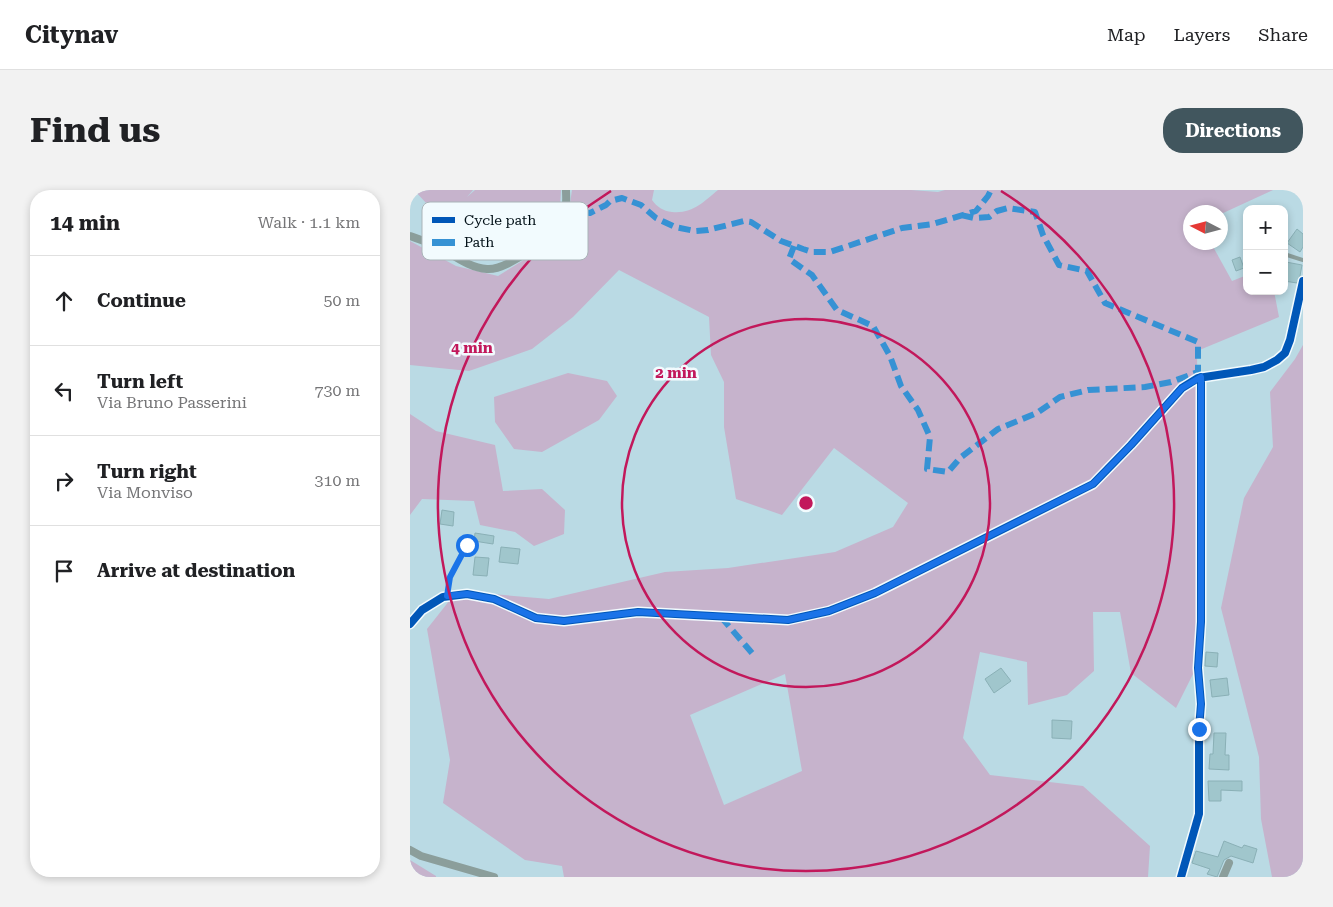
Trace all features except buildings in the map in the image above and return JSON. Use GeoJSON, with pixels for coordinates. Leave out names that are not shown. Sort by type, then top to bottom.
{"type":"FeatureCollection","features":[{"type":"Feature","properties":{"kind":"street"},"geometry":{"type":"LineString","coordinates":[[410,236],[422,240]]}},
{"type":"Feature","properties":{"kind":"street"},"geometry":{"type":"LineString","coordinates":[[462,260],[473,266],[487,269],[500,268],[515,260]]}},
{"type":"Feature","properties":{"kind":"street"},"geometry":{"type":"LineString","coordinates":[[410,624],[422,610],[433,602],[447,596],[467,594],[494,599],[536,618],[564,621],[638,612],[788,620],[829,611],[875,593],[1093,484],[1182,388],[1201,377],[1251,370],[1277,360],[1284,353],[1290,340],[1300,308],[1303,281]]}},
{"type":"Feature","properties":{"kind":"street"},"geometry":{"type":"LineString","coordinates":[[1181,877],[1199,814],[1199,729],[1201,704],[1198,668],[1201,622],[1201,377]]}},
{"type":"Feature","properties":{"kind":"street"},"geometry":{"type":"LineString","coordinates":[[410,850],[421,856],[494,877]]}},
{"type":"Feature","properties":{"kind":"street"},"geometry":{"type":"LineString","coordinates":[[1223,877],[1230,863]]}},
{"type":"Feature","properties":{"kind":"lane"},"geometry":{"type":"LineString","coordinates":[[1288,255],[1303,260]]}},
{"type":"Feature","properties":{"kind":"lane"},"geometry":{"type":"LineString","coordinates":[[447,596],[450,577],[467,545]]}},
{"type":"Feature","properties":{"kind":"shaded area"},"geometry":{"type":"Polygon","coordinates":[[[414,190],[473,190],[467,197],[475,190],[561,190],[560,202],[425,202],[414,190]]]}},
{"type":"Feature","properties":{"kind":"shaded area"},"geometry":{"type":"Polygon","coordinates":[[[572,190],[654,190],[652,200],[658,207],[663,210],[679,212],[692,209],[718,190],[911,190],[938,192],[945,190],[1273,190],[1228,211],[1228,205],[1183,205],[1183,250],[1215,250],[1232,281],[1243,277],[1243,295],[1275,295],[1279,317],[1197,351],[1200,660],[1176,708],[1131,673],[1120,612],[1093,612],[1094,671],[1067,695],[1028,705],[1027,662],[980,652],[963,738],[990,775],[1083,786],[1150,846],[1148,877],[564,877],[562,866],[525,860],[443,803],[450,760],[427,629],[457,591],[549,599],[665,572],[728,568],[835,552],[893,527],[908,503],[834,448],[782,515],[736,499],[724,427],[724,382],[711,355],[709,317],[619,270],[573,317],[532,349],[469,371],[410,365],[410,241],[422,248],[422,260],[445,260],[456,266],[498,276],[524,260],[588,260],[588,202],[570,202],[572,190]],[[785,674],[690,715],[724,805],[802,771],[785,674]]]}},
{"type":"Feature","properties":{"kind":"shaded area"},"geometry":{"type":"Polygon","coordinates":[[[1303,345],[1303,877],[1272,877],[1261,819],[1259,757],[1221,608],[1244,498],[1273,447],[1270,392],[1303,345]]]}},
{"type":"Feature","properties":{"kind":"shaded area"},"geometry":{"type":"Polygon","coordinates":[[[568,373],[607,381],[617,396],[599,420],[542,452],[514,449],[495,422],[494,397],[568,373]]]}},
{"type":"Feature","properties":{"kind":"shaded area"},"geometry":{"type":"Polygon","coordinates":[[[410,414],[436,431],[495,445],[503,491],[542,489],[565,510],[564,534],[534,546],[515,532],[480,525],[474,501],[422,499],[410,515],[410,414]]]}},
{"type":"Feature","properties":{"kind":"shaded area"},"geometry":{"type":"Polygon","coordinates":[[[410,860],[436,876],[436,877],[410,877],[410,860]]]}},
{"type":"Feature","properties":{"kind":"marked path"},"geometry":{"type":"LineString","coordinates":[[588,213],[606,205],[610,201],[622,198],[641,205],[656,218],[675,227],[695,231],[708,230],[744,221],[751,222],[781,241],[812,252],[830,252],[902,228],[933,224],[976,211],[991,190]]}},
{"type":"Feature","properties":{"kind":"marked path"},"geometry":{"type":"LineString","coordinates":[[794,246],[789,259],[812,275],[837,310],[873,326],[890,356],[901,386],[918,410],[930,437],[927,469],[948,472],[960,458],[998,429],[1037,413],[1060,397],[1088,390],[1145,387],[1171,382],[1198,372],[1198,342],[1105,303],[1087,271],[1059,265],[1043,235],[1035,212],[1008,208],[997,211],[989,217],[974,218],[961,215]]}},
{"type":"Feature","properties":{"kind":"marked path"},"geometry":{"type":"LineString","coordinates":[[721,617],[752,653]]}},
{"type":"Feature","properties":{"kind":"cycle path"},"geometry":{"type":"LineString","coordinates":[[410,624],[422,610],[443,597],[467,594],[494,599],[536,618],[564,621],[638,612],[788,620],[829,611],[875,593],[1093,484],[1182,388],[1198,378],[1251,370],[1264,367],[1277,360],[1285,353],[1290,340],[1303,281]]}},
{"type":"Feature","properties":{"kind":"cycle path"},"geometry":{"type":"LineString","coordinates":[[1181,877],[1199,814],[1199,729],[1201,704],[1198,668],[1201,622],[1201,377]]}},
{"type":"Feature","properties":{"kind":"route"},"geometry":{"type":"LineString","coordinates":[[467,545],[450,577],[447,596],[467,594],[494,599],[536,618],[564,621],[638,612],[788,620],[829,611],[875,593],[1093,484],[1182,388],[1201,377],[1201,622],[1198,668],[1201,704],[1199,729]]}}]}
